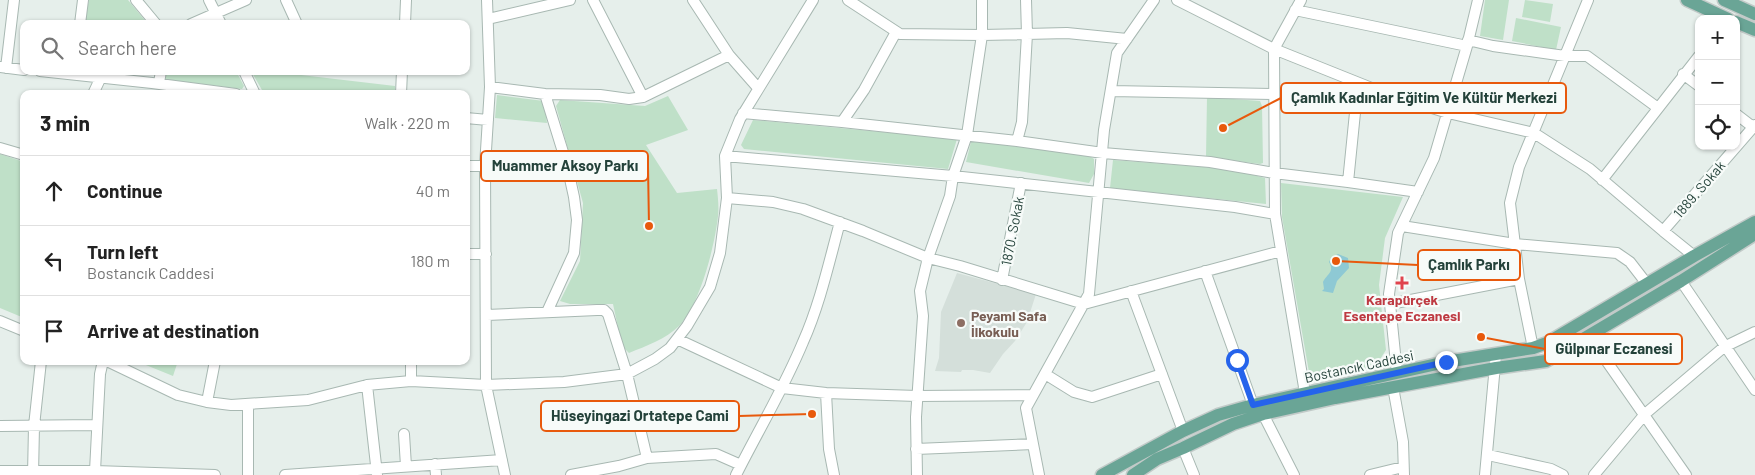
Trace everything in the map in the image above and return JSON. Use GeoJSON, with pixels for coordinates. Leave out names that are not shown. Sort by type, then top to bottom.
{"type":"FeatureCollection","features":[{"type":"Feature","properties":{"kind":"main road"},"geometry":{"type":"LineString","coordinates":[[1687,0],[1719,15]]}},
{"type":"Feature","properties":{"kind":"main road"},"geometry":{"type":"LineString","coordinates":[[1728,1],[1755,14]]}},
{"type":"Feature","properties":{"kind":"main road"},"geometry":{"type":"LineString","coordinates":[[1740,24],[1755,30]]}},
{"type":"Feature","properties":{"kind":"main road"},"geometry":{"type":"LineString","coordinates":[[1717,243],[1755,215]]}},
{"type":"Feature","properties":{"kind":"main road","name":"Bostancık Caddesi"},"geometry":{"type":"LineString","coordinates":[[1102,475],[1183,431],[1218,415],[1253,405],[1446,362],[1533,348],[1547,343],[1755,222]]}},
{"type":"Feature","properties":{"kind":"main road","name":"Bostancık Caddesi"},"geometry":{"type":"LineString","coordinates":[[1133,475],[1157,459],[1233,424],[1264,414],[1394,387],[1496,368],[1546,361],[1681,281],[1755,234]]}},
{"type":"Feature","properties":{"kind":"main road"},"geometry":{"type":"LineString","coordinates":[[1703,267],[1755,242]]}},
{"type":"Feature","properties":{"kind":"street"},"geometry":{"type":"LineString","coordinates":[[14,0],[3,67],[20,69]]}},
{"type":"Feature","properties":{"kind":"street"},"geometry":{"type":"LineString","coordinates":[[80,20],[83,0]]}},
{"type":"Feature","properties":{"kind":"street"},"geometry":{"type":"LineString","coordinates":[[136,0],[153,20]]}},
{"type":"Feature","properties":{"kind":"street"},"geometry":{"type":"LineString","coordinates":[[209,0],[219,20]]}},
{"type":"Feature","properties":{"kind":"street"},"geometry":{"type":"LineString","coordinates":[[200,20],[246,0]]}},
{"type":"Feature","properties":{"kind":"street"},"geometry":{"type":"LineString","coordinates":[[286,0],[295,20]]}},
{"type":"Feature","properties":{"kind":"street"},"geometry":{"type":"LineString","coordinates":[[405,20],[406,0]]}},
{"type":"Feature","properties":{"kind":"street"},"geometry":{"type":"LineString","coordinates":[[487,0],[490,87],[485,166],[486,385],[505,475]]}},
{"type":"Feature","properties":{"kind":"street"},"geometry":{"type":"LineString","coordinates":[[488,19],[570,0]]}},
{"type":"Feature","properties":{"kind":"street"},"geometry":{"type":"LineString","coordinates":[[593,0],[643,98]]}},
{"type":"Feature","properties":{"kind":"street"},"geometry":{"type":"LineString","coordinates":[[693,0],[729,55],[758,88]]}},
{"type":"Feature","properties":{"kind":"street"},"geometry":{"type":"LineString","coordinates":[[114,365],[178,395],[207,402],[231,405],[308,400],[367,385],[411,381],[486,385],[564,382],[627,374],[655,359],[670,348],[687,326],[710,287],[720,253],[727,198],[725,156],[743,113],[813,0]]}},
{"type":"Feature","properties":{"kind":"street"},"geometry":{"type":"LineString","coordinates":[[848,0],[900,34],[1067,33],[1127,39]]}},
{"type":"Feature","properties":{"kind":"street"},"geometry":{"type":"LineString","coordinates":[[917,475],[917,396],[923,316],[920,291],[928,258],[950,196],[953,176],[967,136],[982,35],[982,0]]}},
{"type":"Feature","properties":{"kind":"street"},"geometry":{"type":"LineString","coordinates":[[1017,140],[1022,122],[1027,34],[1026,0]]}},
{"type":"Feature","properties":{"kind":"street"},"geometry":{"type":"LineString","coordinates":[[1039,475],[1026,408],[1089,294],[1104,130],[1117,54],[1154,0]]}},
{"type":"Feature","properties":{"kind":"street"},"geometry":{"type":"LineString","coordinates":[[1177,0],[1274,49],[1384,94],[1448,113],[1534,133],[1590,169],[1694,256]]}},
{"type":"Feature","properties":{"kind":"street"},"geometry":{"type":"LineString","coordinates":[[1301,0],[1274,49],[1274,174],[1275,214],[1305,393]]}},
{"type":"Feature","properties":{"kind":"street"},"geometry":{"type":"LineString","coordinates":[[1397,373],[1389,294],[1398,233],[1434,158],[1468,43],[1478,0]]}},
{"type":"Feature","properties":{"kind":"street"},"geometry":{"type":"LineString","coordinates":[[1533,348],[1520,280],[1510,203],[1520,167],[1588,0]]}},
{"type":"Feature","properties":{"kind":"street"},"geometry":{"type":"LineString","coordinates":[[1295,10],[1468,43],[1565,56],[1587,56],[1658,108]]}},
{"type":"Feature","properties":{"kind":"street"},"geometry":{"type":"LineString","coordinates":[[842,122],[864,90],[896,32]]}},
{"type":"Feature","properties":{"kind":"street"},"geometry":{"type":"LineString","coordinates":[[490,87],[545,94],[600,95],[629,99],[643,98],[729,55]]}},
{"type":"Feature","properties":{"kind":"street"},"geometry":{"type":"LineString","coordinates":[[1602,180],[1696,60]]}},
{"type":"Feature","properties":{"kind":"street"},"geometry":{"type":"LineString","coordinates":[[1684,74],[1695,83]]}},
{"type":"Feature","properties":{"kind":"street"},"geometry":{"type":"LineString","coordinates":[[85,75],[194,90]]}},
{"type":"Feature","properties":{"kind":"street"},"geometry":{"type":"LineString","coordinates":[[246,75],[253,90]]}},
{"type":"Feature","properties":{"kind":"street"},"geometry":{"type":"LineString","coordinates":[[401,90],[402,75]]}},
{"type":"Feature","properties":{"kind":"street"},"geometry":{"type":"LineString","coordinates":[[95,90],[101,78]]}},
{"type":"Feature","properties":{"kind":"street"},"geometry":{"type":"LineString","coordinates":[[1348,182],[1358,83]]}},
{"type":"Feature","properties":{"kind":"street"},"geometry":{"type":"LineString","coordinates":[[1111,91],[1274,94]]}},
{"type":"Feature","properties":{"kind":"street"},"geometry":{"type":"LineString","coordinates":[[545,94],[572,189],[577,220],[574,253],[547,312]]}},
{"type":"Feature","properties":{"kind":"street"},"geometry":{"type":"LineString","coordinates":[[743,113],[1017,140],[1103,153],[1210,162],[1274,174],[1418,192]]}},
{"type":"Feature","properties":{"kind":"street"},"geometry":{"type":"LineString","coordinates":[[1740,117],[1754,126]]}},
{"type":"Feature","properties":{"kind":"street"},"geometry":{"type":"LineString","coordinates":[[470,118],[488,120]]}},
{"type":"Feature","properties":{"kind":"street","name":"1889. Sokak"},"geometry":{"type":"LineString","coordinates":[[1663,231],[1754,126]]}},
{"type":"Feature","properties":{"kind":"street"},"geometry":{"type":"LineString","coordinates":[[0,148],[20,154]]}},
{"type":"Feature","properties":{"kind":"street"},"geometry":{"type":"LineString","coordinates":[[725,156],[1099,191],[1235,207],[1275,214]]}},
{"type":"Feature","properties":{"kind":"street"},"geometry":{"type":"LineString","coordinates":[[470,166],[485,166]]}},
{"type":"Feature","properties":{"kind":"street","name":"1870. Sokak"},"geometry":{"type":"LineString","coordinates":[[1002,280],[1021,183]]}},
{"type":"Feature","properties":{"kind":"street"},"geometry":{"type":"LineString","coordinates":[[727,198],[773,202],[803,210],[840,222],[928,258],[1084,304],[1281,251]]}},
{"type":"Feature","properties":{"kind":"street"},"geometry":{"type":"LineString","coordinates":[[572,475],[620,470],[647,458],[716,454],[738,470],[782,388],[813,318],[840,222]]}},
{"type":"Feature","properties":{"kind":"street"},"geometry":{"type":"LineString","coordinates":[[1402,226],[1515,244],[1616,253],[1630,262],[1647,284]]}},
{"type":"Feature","properties":{"kind":"street"},"geometry":{"type":"LineString","coordinates":[[470,254],[486,254]]}},
{"type":"Feature","properties":{"kind":"street"},"geometry":{"type":"LineString","coordinates":[[1205,271],[1253,405]]}},
{"type":"Feature","properties":{"kind":"street"},"geometry":{"type":"LineString","coordinates":[[1390,304],[1520,280]]}},
{"type":"Feature","properties":{"kind":"street"},"geometry":{"type":"LineString","coordinates":[[1681,281],[1755,390]]}},
{"type":"Feature","properties":{"kind":"street"},"geometry":{"type":"LineString","coordinates":[[1131,291],[1183,431]]}},
{"type":"Feature","properties":{"kind":"street"},"geometry":{"type":"LineString","coordinates":[[487,316],[604,310],[608,314],[627,374],[647,458]]}},
{"type":"Feature","properties":{"kind":"street"},"geometry":{"type":"LineString","coordinates":[[0,321],[20,329]]}},
{"type":"Feature","properties":{"kind":"street"},"geometry":{"type":"LineString","coordinates":[[1594,475],[1644,414],[1724,347],[1755,332]]}},
{"type":"Feature","properties":{"kind":"street"},"geometry":{"type":"LineString","coordinates":[[1589,336],[1686,475]]}},
{"type":"Feature","properties":{"kind":"street"},"geometry":{"type":"LineString","coordinates":[[677,339],[782,388],[826,393],[917,396],[1033,394]]}},
{"type":"Feature","properties":{"kind":"street"},"geometry":{"type":"LineString","coordinates":[[1485,475],[1496,354]]}},
{"type":"Feature","properties":{"kind":"street"},"geometry":{"type":"LineString","coordinates":[[33,473],[34,426],[41,365]]}},
{"type":"Feature","properties":{"kind":"street"},"geometry":{"type":"LineString","coordinates":[[95,471],[100,374],[103,365]]}},
{"type":"Feature","properties":{"kind":"street"},"geometry":{"type":"LineString","coordinates":[[207,402],[214,365]]}},
{"type":"Feature","properties":{"kind":"street"},"geometry":{"type":"LineString","coordinates":[[411,365],[411,381]]}},
{"type":"Feature","properties":{"kind":"street"},"geometry":{"type":"LineString","coordinates":[[1045,374],[1074,392],[1092,397],[1162,374]]}},
{"type":"Feature","properties":{"kind":"street"},"geometry":{"type":"LineString","coordinates":[[367,385],[377,472]]}},
{"type":"Feature","properties":{"kind":"street"},"geometry":{"type":"LineString","coordinates":[[1370,475],[1404,471],[1403,442],[1394,387]]}},
{"type":"Feature","properties":{"kind":"street"},"geometry":{"type":"LineString","coordinates":[[826,393],[829,450],[834,475]]}},
{"type":"Feature","properties":{"kind":"street"},"geometry":{"type":"LineString","coordinates":[[248,404],[248,475]]}},
{"type":"Feature","properties":{"kind":"street"},"geometry":{"type":"LineString","coordinates":[[1264,414],[1294,475]]}},
{"type":"Feature","properties":{"kind":"street"},"geometry":{"type":"LineString","coordinates":[[0,426],[97,425]]}},
{"type":"Feature","properties":{"kind":"street"},"geometry":{"type":"LineString","coordinates":[[404,434],[406,466]]}},
{"type":"Feature","properties":{"kind":"street"},"geometry":{"type":"LineString","coordinates":[[916,449],[1033,444]]}},
{"type":"Feature","properties":{"kind":"street"},"geometry":{"type":"LineString","coordinates":[[1184,448],[1194,475]]}},
{"type":"Feature","properties":{"kind":"street"},"geometry":{"type":"LineString","coordinates":[[1488,455],[1551,469],[1564,475]]}},
{"type":"Feature","properties":{"kind":"street"},"geometry":{"type":"LineString","coordinates":[[286,475],[377,472],[406,466],[435,470],[502,460]]}},
{"type":"Feature","properties":{"kind":"street"},"geometry":{"type":"LineString","coordinates":[[0,471],[33,473],[95,471],[215,475]]}},
{"type":"Feature","properties":{"kind":"shaded area"},"geometry":{"type":"Polygon","coordinates":[[[957,273],[1036,294],[1027,322],[990,373],[973,370],[962,370],[961,372],[935,371],[939,358],[941,312],[957,273]]]}},
{"type":"Feature","properties":{"kind":"green space"},"geometry":{"type":"Polygon","coordinates":[[[89,0],[128,0],[145,20],[85,20],[89,0]]]}},
{"type":"Feature","properties":{"kind":"green space"},"geometry":{"type":"Polygon","coordinates":[[[1485,0],[1509,0],[1503,40],[1480,36],[1485,0]]]}},
{"type":"Feature","properties":{"kind":"green space"},"geometry":{"type":"Polygon","coordinates":[[[1525,0],[1553,4],[1550,22],[1522,17],[1525,0]]]}},
{"type":"Feature","properties":{"kind":"green space"},"geometry":{"type":"Polygon","coordinates":[[[1516,18],[1561,27],[1556,50],[1512,41],[1516,18]]]}},
{"type":"Feature","properties":{"kind":"green space"},"geometry":{"type":"Polygon","coordinates":[[[164,75],[238,75],[244,86],[242,89],[163,79],[164,75]]]}},
{"type":"Feature","properties":{"kind":"green space"},"geometry":{"type":"Polygon","coordinates":[[[253,75],[301,75],[395,86],[395,90],[262,90],[253,75]]]}},
{"type":"Feature","properties":{"kind":"green space"},"geometry":{"type":"Polygon","coordinates":[[[497,95],[544,101],[547,123],[495,118],[497,95]]]}},
{"type":"Feature","properties":{"kind":"green space"},"geometry":{"type":"Polygon","coordinates":[[[668,96],[688,130],[646,145],[677,193],[717,189],[718,209],[716,228],[710,258],[700,290],[687,316],[668,335],[629,353],[622,346],[613,304],[570,304],[560,301],[580,261],[583,203],[556,106],[560,100],[645,106],[668,96]]]}},
{"type":"Feature","properties":{"kind":"green space"},"geometry":{"type":"Polygon","coordinates":[[[1207,97],[1260,101],[1262,106],[1263,163],[1206,157],[1207,97]]]}},
{"type":"Feature","properties":{"kind":"green space"},"geometry":{"type":"Polygon","coordinates":[[[753,120],[957,139],[948,169],[744,149],[741,145],[753,120]]]}},
{"type":"Feature","properties":{"kind":"green space"},"geometry":{"type":"Polygon","coordinates":[[[977,140],[1088,155],[1094,159],[1094,174],[1089,183],[966,162],[971,142],[977,140]]]}},
{"type":"Feature","properties":{"kind":"green space"},"geometry":{"type":"Polygon","coordinates":[[[0,154],[20,161],[20,316],[0,308],[0,154]]]}},
{"type":"Feature","properties":{"kind":"green space"},"geometry":{"type":"Polygon","coordinates":[[[1113,160],[1230,169],[1265,178],[1266,204],[1110,188],[1113,160]]]}},
{"type":"Feature","properties":{"kind":"green space"},"geometry":{"type":"Polygon","coordinates":[[[1281,183],[1403,197],[1385,238],[1379,285],[1386,350],[1375,367],[1310,378],[1282,217],[1281,183]]]}},
{"type":"Feature","properties":{"kind":"green space"},"geometry":{"type":"Polygon","coordinates":[[[146,365],[177,365],[173,376],[146,365]]]}},
{"type":"Feature","properties":{"kind":"water"},"geometry":{"type":"Polygon","coordinates":[[[1338,254],[1348,258],[1349,268],[1337,281],[1333,293],[1322,291],[1324,289],[1323,282],[1331,271],[1329,262],[1331,258],[1338,254]]]}},
{"type":"Feature","properties":{"kind":"place","name":"Çamlık Kadınlar Eğitim Ve Kültür Merkezi"},"geometry":{"type":"Point","coordinates":[1223,128]}},
{"type":"Feature","properties":{"kind":"place","name":"Muammer Aksoy Parkı"},"geometry":{"type":"Point","coordinates":[649,226]}},
{"type":"Feature","properties":{"kind":"place","name":"Çamlık Parkı"},"geometry":{"type":"Point","coordinates":[1336,261]}},
{"type":"Feature","properties":{"kind":"place","name":"Karapürçek Esentepe Eczanesi"},"geometry":{"type":"Point","coordinates":[1402,283]}},
{"type":"Feature","properties":{"kind":"place","name":"Peyami Safa İlkokulu"},"geometry":{"type":"Point","coordinates":[961,323]}},
{"type":"Feature","properties":{"kind":"place","name":"Gülpınar Eczanesi"},"geometry":{"type":"Point","coordinates":[1481,337]}},
{"type":"Feature","properties":{"kind":"place","name":"Hüseyingazi Ortatepe Cami"},"geometry":{"type":"Point","coordinates":[812,414]}},
{"type":"Feature","properties":{"kind":"route"},"geometry":{"type":"LineString","coordinates":[[1237,360],[1253,405],[1446,362]]}}]}
